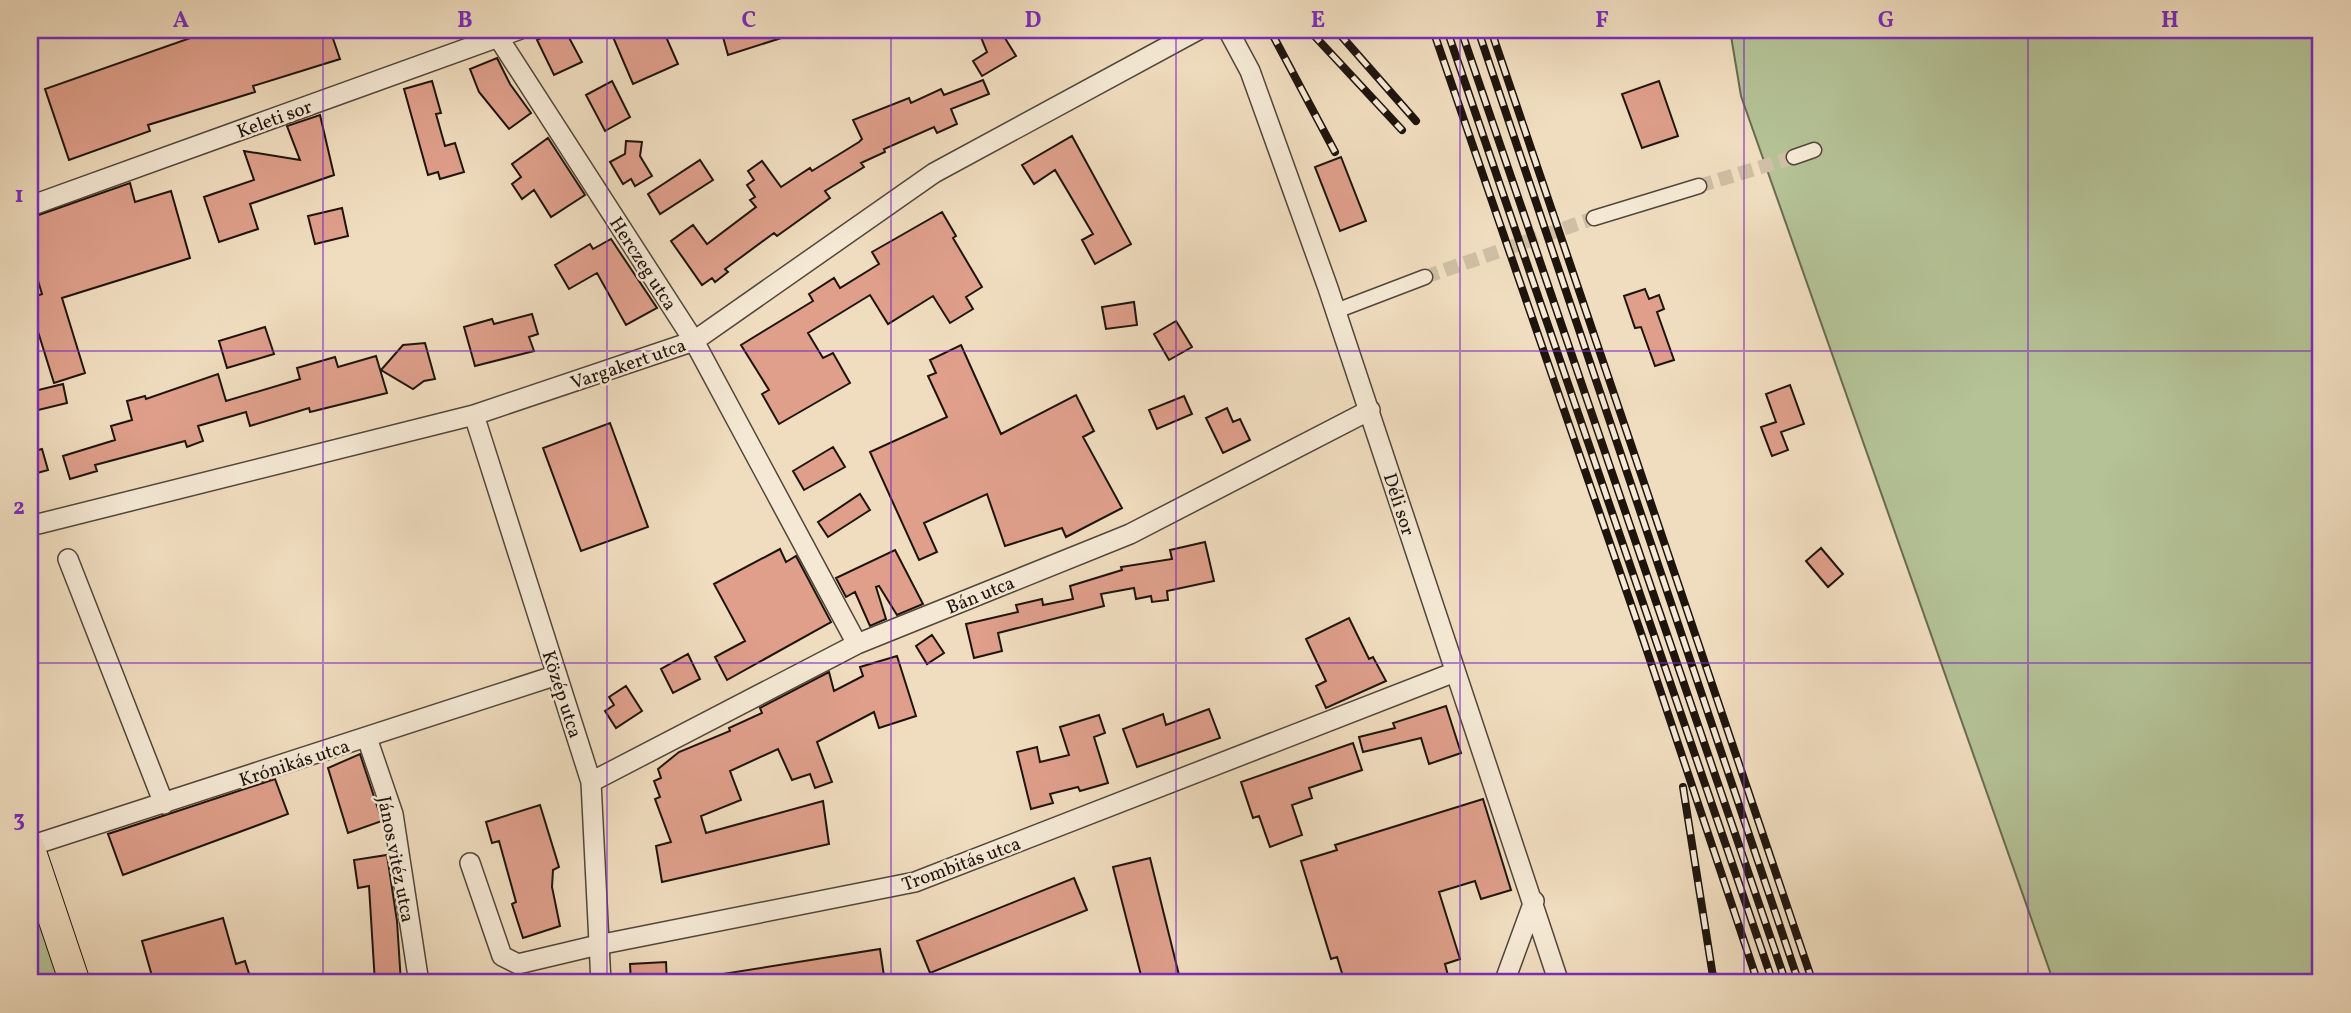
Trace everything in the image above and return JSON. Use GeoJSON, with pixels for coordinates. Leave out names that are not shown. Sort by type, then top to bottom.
{"type":"FeatureCollection","features":[{"type":"Feature","properties":{"kind":"main road"},"geometry":{"type":"LineString","coordinates":[[30,847],[75,983]]}},
{"type":"Feature","properties":{"kind":"street","name":"Keleti sor"},"geometry":{"type":"LineString","coordinates":[[30,206],[518,30]]}},
{"type":"Feature","properties":{"kind":"street","name":"Vargakert utca"},"geometry":{"type":"LineString","coordinates":[[30,526],[474,415],[694,341],[934,173],[1198,30]]}},
{"type":"Feature","properties":{"kind":"street","name":"Déli sor"},"geometry":{"type":"LineString","coordinates":[[1228,30],[1250,71],[1336,311],[1559,983]]}},
{"type":"Feature","properties":{"kind":"street","name":"Herczeg utca"},"geometry":{"type":"LineString","coordinates":[[498,37],[694,341],[857,644]]}},
{"type":"Feature","properties":{"kind":"street"},"geometry":{"type":"LineString","coordinates":[[1794,158],[1814,150]]}},
{"type":"Feature","properties":{"kind":"street"},"geometry":{"type":"LineString","coordinates":[[1594,218],[1699,186]]}},
{"type":"Feature","properties":{"kind":"street"},"geometry":{"type":"LineString","coordinates":[[1336,311],[1426,277]]}},
{"type":"Feature","properties":{"kind":"street","name":"Bán utca"},"geometry":{"type":"LineString","coordinates":[[591,782],[857,644],[1130,534],[1370,410]]}},
{"type":"Feature","properties":{"kind":"street","name":"Közép utca"},"geometry":{"type":"LineString","coordinates":[[474,415],[591,782],[601,983]]}},
{"type":"Feature","properties":{"kind":"street"},"geometry":{"type":"LineString","coordinates":[[68,559],[164,804]]}},
{"type":"Feature","properties":{"kind":"street","name":"Trombitás utca"},"geometry":{"type":"LineString","coordinates":[[470,863],[502,956],[518,964],[598,945],[915,882],[1455,672]]}},
{"type":"Feature","properties":{"kind":"street","name":"Krónikás utca"},"geometry":{"type":"LineString","coordinates":[[30,847],[557,675]]}},
{"type":"Feature","properties":{"kind":"street","name":"János vitéz utca"},"geometry":{"type":"LineString","coordinates":[[367,737],[393,814],[419,983]]}},
{"type":"Feature","properties":{"kind":"street"},"geometry":{"type":"LineString","coordinates":[[1504,983],[1534,901]]}},
{"type":"Feature","properties":{"kind":"green space"},"geometry":{"type":"Polygon","coordinates":[[[1730,30],[2321,30],[2321,983],[2054,983],[1741,96],[1730,30]]]}},
{"type":"Feature","properties":{"kind":"green space"},"geometry":{"type":"Polygon","coordinates":[[[30,886],[64,983],[30,983],[30,886]]]}},
{"type":"Feature","properties":{"kind":"building"},"geometry":{"type":"Polygon","coordinates":[[[213,30],[233,30],[235,37],[254,30],[330,30],[340,59],[253,86],[255,92],[148,125],[150,131],[69,160],[45,89],[213,30]]]}},
{"type":"Feature","properties":{"kind":"building"},"geometry":{"type":"Polygon","coordinates":[[[557,30],[565,30],[582,62],[554,75],[537,40],[557,30]]]}},
{"type":"Feature","properties":{"kind":"building"},"geometry":{"type":"Polygon","coordinates":[[[610,30],[663,30],[678,64],[633,84],[610,30]]]}},
{"type":"Feature","properties":{"kind":"building"},"geometry":{"type":"Polygon","coordinates":[[[721,30],[796,30],[797,33],[728,55],[721,30]]]}},
{"type":"Feature","properties":{"kind":"building"},"geometry":{"type":"Polygon","coordinates":[[[978,30],[1000,30],[1016,56],[982,76],[973,61],[987,52],[978,30]]]}},
{"type":"Feature","properties":{"kind":"building"},"geometry":{"type":"Polygon","coordinates":[[[497,58],[510,84],[531,113],[509,129],[479,92],[470,69],[497,58]]]}},
{"type":"Feature","properties":{"kind":"building"},"geometry":{"type":"Polygon","coordinates":[[[983,80],[989,94],[951,109],[957,124],[937,133],[934,127],[884,149],[885,152],[861,163],[864,167],[825,191],[830,198],[777,236],[774,233],[725,269],[728,272],[715,282],[712,278],[702,285],[671,241],[693,225],[707,244],[756,207],[750,200],[755,197],[747,185],[754,180],[748,171],[762,161],[781,187],[859,142],[862,139],[853,120],[909,98],[911,103],[941,89],[944,95],[983,80]]]}},
{"type":"Feature","properties":{"kind":"building"},"geometry":{"type":"Polygon","coordinates":[[[432,81],[441,113],[436,114],[445,146],[455,143],[464,172],[440,179],[438,172],[428,175],[404,89],[432,81]]]}},
{"type":"Feature","properties":{"kind":"building"},"geometry":{"type":"Polygon","coordinates":[[[612,81],[630,117],[605,131],[586,95],[612,81]]]}},
{"type":"Feature","properties":{"kind":"building"},"geometry":{"type":"Polygon","coordinates":[[[1659,81],[1678,136],[1642,148],[1622,94],[1659,81]]]}},
{"type":"Feature","properties":{"kind":"building"},"geometry":{"type":"Polygon","coordinates":[[[320,115],[334,175],[250,204],[258,229],[219,242],[204,197],[254,180],[244,151],[300,160],[287,126],[320,115]]]}},
{"type":"Feature","properties":{"kind":"building"},"geometry":{"type":"Polygon","coordinates":[[[1072,136],[1131,244],[1095,264],[1082,240],[1093,234],[1055,170],[1034,184],[1022,165],[1072,136]]]}},
{"type":"Feature","properties":{"kind":"building"},"geometry":{"type":"Polygon","coordinates":[[[548,138],[585,195],[551,217],[534,190],[522,199],[512,184],[521,177],[512,164],[548,138]]]}},
{"type":"Feature","properties":{"kind":"building"},"geometry":{"type":"Polygon","coordinates":[[[626,141],[642,142],[640,156],[652,176],[635,186],[631,179],[623,184],[610,162],[625,154],[626,141]]]}},
{"type":"Feature","properties":{"kind":"building"},"geometry":{"type":"Polygon","coordinates":[[[1341,157],[1366,221],[1340,231],[1315,167],[1341,157]]]}},
{"type":"Feature","properties":{"kind":"building"},"geometry":{"type":"Polygon","coordinates":[[[700,160],[713,180],[660,214],[648,194],[700,160]]]}},
{"type":"Feature","properties":{"kind":"building"},"geometry":{"type":"Polygon","coordinates":[[[130,183],[135,202],[171,191],[190,258],[62,298],[85,373],[54,383],[30,306],[30,298],[42,294],[30,254],[30,218],[130,183]]]}},
{"type":"Feature","properties":{"kind":"building"},"geometry":{"type":"Polygon","coordinates":[[[342,208],[348,236],[315,244],[308,216],[342,208]]]}},
{"type":"Feature","properties":{"kind":"building"},"geometry":{"type":"Polygon","coordinates":[[[942,212],[956,236],[953,238],[982,287],[966,297],[973,309],[950,323],[933,296],[888,324],[870,295],[808,333],[823,358],[833,353],[850,383],[779,424],[762,394],[769,390],[741,345],[813,301],[809,294],[834,278],[840,288],[879,264],[872,252],[942,212]]]}},
{"type":"Feature","properties":{"kind":"building"},"geometry":{"type":"Polygon","coordinates":[[[611,239],[657,308],[626,325],[597,273],[569,289],[555,265],[590,244],[593,249],[611,239]]]}},
{"type":"Feature","properties":{"kind":"building"},"geometry":{"type":"Polygon","coordinates":[[[1645,289],[1649,299],[1659,295],[1664,309],[1657,312],[1674,360],[1655,366],[1641,327],[1635,328],[1624,296],[1645,289]]]}},
{"type":"Feature","properties":{"kind":"building"},"geometry":{"type":"Polygon","coordinates":[[[1134,302],[1137,325],[1106,329],[1102,307],[1134,302]]]}},
{"type":"Feature","properties":{"kind":"building"},"geometry":{"type":"Polygon","coordinates":[[[532,314],[538,334],[529,337],[534,351],[475,366],[464,327],[492,319],[494,324],[532,314]]]}},
{"type":"Feature","properties":{"kind":"building"},"geometry":{"type":"Polygon","coordinates":[[[1176,321],[1192,347],[1169,360],[1154,334],[1176,321]]]}},
{"type":"Feature","properties":{"kind":"building"},"geometry":{"type":"Polygon","coordinates":[[[265,327],[274,354],[227,368],[219,341],[265,327]]]}},
{"type":"Feature","properties":{"kind":"building"},"geometry":{"type":"Polygon","coordinates":[[[425,343],[435,379],[424,381],[413,389],[381,370],[403,345],[425,343]]]}},
{"type":"Feature","properties":{"kind":"building"},"geometry":{"type":"Polygon","coordinates":[[[961,345],[1001,434],[1076,395],[1094,431],[1083,437],[1122,508],[1066,537],[1062,528],[1005,546],[987,494],[924,523],[937,552],[919,560],[870,452],[947,417],[928,376],[936,373],[930,360],[961,345]]]}},
{"type":"Feature","properties":{"kind":"building"},"geometry":{"type":"Polygon","coordinates":[[[376,356],[387,393],[310,412],[309,408],[250,426],[246,412],[198,426],[203,441],[187,447],[185,441],[95,465],[97,471],[70,479],[63,456],[115,440],[111,426],[132,420],[127,401],[145,396],[146,399],[218,374],[226,401],[300,379],[297,368],[335,357],[338,367],[376,356]]]}},
{"type":"Feature","properties":{"kind":"building"},"geometry":{"type":"Polygon","coordinates":[[[63,384],[67,403],[30,412],[30,392],[63,384]]]}},
{"type":"Feature","properties":{"kind":"building"},"geometry":{"type":"Polygon","coordinates":[[[1790,385],[1804,424],[1781,432],[1788,450],[1772,456],[1761,427],[1776,422],[1766,394],[1790,385]]]}},
{"type":"Feature","properties":{"kind":"building"},"geometry":{"type":"Polygon","coordinates":[[[1184,396],[1192,414],[1157,429],[1149,410],[1184,396]]]}},
{"type":"Feature","properties":{"kind":"building"},"geometry":{"type":"Polygon","coordinates":[[[1227,408],[1233,422],[1240,419],[1250,440],[1223,453],[1206,418],[1227,408]]]}},
{"type":"Feature","properties":{"kind":"building"},"geometry":{"type":"Polygon","coordinates":[[[610,423],[648,527],[581,551],[543,448],[610,423]]]}},
{"type":"Feature","properties":{"kind":"building"},"geometry":{"type":"Polygon","coordinates":[[[833,447],[845,467],[804,490],[793,471],[833,447]]]}},
{"type":"Feature","properties":{"kind":"building"},"geometry":{"type":"Polygon","coordinates":[[[42,449],[48,470],[30,475],[30,452],[42,449]]]}},
{"type":"Feature","properties":{"kind":"building"},"geometry":{"type":"Polygon","coordinates":[[[860,494],[870,510],[828,537],[818,522],[860,494]]]}},
{"type":"Feature","properties":{"kind":"building"},"geometry":{"type":"Polygon","coordinates":[[[1205,542],[1214,581],[1167,591],[1168,600],[1152,602],[1151,596],[1136,599],[1134,588],[1101,594],[1104,606],[998,633],[1002,651],[974,658],[966,624],[1018,612],[1016,605],[1042,599],[1043,605],[1073,599],[1070,586],[1122,570],[1121,567],[1172,559],[1170,550],[1205,542]]]}},
{"type":"Feature","properties":{"kind":"building"},"geometry":{"type":"Polygon","coordinates":[[[1821,548],[1843,574],[1828,587],[1806,561],[1821,548]]]}},
{"type":"Feature","properties":{"kind":"building"},"geometry":{"type":"Polygon","coordinates":[[[780,549],[786,562],[796,556],[831,622],[727,680],[715,657],[745,641],[714,584],[780,549]]]}},
{"type":"Feature","properties":{"kind":"building"},"geometry":{"type":"Polygon","coordinates":[[[895,550],[923,604],[897,615],[879,586],[876,587],[886,619],[870,626],[855,592],[846,597],[836,578],[895,550]]]}},
{"type":"Feature","properties":{"kind":"building"},"geometry":{"type":"Polygon","coordinates":[[[1349,618],[1369,659],[1373,657],[1386,681],[1326,708],[1316,686],[1326,681],[1306,639],[1349,618]]]}},
{"type":"Feature","properties":{"kind":"building"},"geometry":{"type":"Polygon","coordinates":[[[932,635],[944,653],[927,664],[916,646],[932,635]]]}},
{"type":"Feature","properties":{"kind":"building"},"geometry":{"type":"Polygon","coordinates":[[[688,654],[700,679],[673,693],[661,669],[688,654]]]}},
{"type":"Feature","properties":{"kind":"building"},"geometry":{"type":"Polygon","coordinates":[[[897,656],[916,716],[879,728],[874,712],[817,742],[832,782],[815,788],[810,774],[792,780],[778,749],[730,771],[741,800],[701,816],[706,833],[823,801],[829,844],[662,882],[656,846],[671,842],[655,799],[660,797],[654,781],[661,778],[658,769],[679,752],[730,731],[729,728],[762,713],[760,708],[829,672],[834,691],[863,676],[860,667],[897,656]]]}},
{"type":"Feature","properties":{"kind":"building"},"geometry":{"type":"Polygon","coordinates":[[[626,686],[642,711],[616,728],[605,711],[614,705],[609,697],[626,686]]]}},
{"type":"Feature","properties":{"kind":"building"},"geometry":{"type":"Polygon","coordinates":[[[1446,706],[1461,753],[1429,764],[1421,738],[1363,752],[1359,737],[1395,728],[1393,723],[1446,706]]]}},
{"type":"Feature","properties":{"kind":"building"},"geometry":{"type":"Polygon","coordinates":[[[1209,709],[1220,738],[1137,767],[1123,729],[1163,714],[1166,725],[1209,709]]]}},
{"type":"Feature","properties":{"kind":"building"},"geometry":{"type":"Polygon","coordinates":[[[1099,715],[1105,733],[1094,737],[1108,783],[1080,791],[1078,787],[1050,794],[1053,803],[1031,809],[1017,752],[1037,747],[1040,762],[1069,755],[1060,727],[1099,715]]]}},
{"type":"Feature","properties":{"kind":"building"},"geometry":{"type":"Polygon","coordinates":[[[1353,743],[1362,770],[1309,788],[1312,798],[1292,805],[1302,835],[1270,847],[1259,816],[1253,818],[1241,782],[1353,743]]]}},
{"type":"Feature","properties":{"kind":"building"},"geometry":{"type":"Polygon","coordinates":[[[360,754],[382,821],[348,833],[328,768],[360,754]]]}},
{"type":"Feature","properties":{"kind":"building"},"geometry":{"type":"Polygon","coordinates":[[[275,779],[288,814],[123,875],[108,834],[275,779]]]}},
{"type":"Feature","properties":{"kind":"building"},"geometry":{"type":"Polygon","coordinates":[[[1483,799],[1511,890],[1481,899],[1475,881],[1439,892],[1460,959],[1445,964],[1450,983],[1345,983],[1337,957],[1331,959],[1301,861],[1337,850],[1335,845],[1483,799]]]}},
{"type":"Feature","properties":{"kind":"building"},"geometry":{"type":"Polygon","coordinates":[[[540,805],[559,867],[553,870],[552,887],[560,926],[523,938],[512,904],[516,902],[499,841],[492,843],[486,822],[540,805]]]}},
{"type":"Feature","properties":{"kind":"building"},"geometry":{"type":"Polygon","coordinates":[[[387,855],[397,921],[401,983],[375,983],[369,886],[358,888],[354,860],[387,855]]]}},
{"type":"Feature","properties":{"kind":"building"},"geometry":{"type":"Polygon","coordinates":[[[1150,858],[1181,983],[1143,983],[1113,867],[1150,858]]]}},
{"type":"Feature","properties":{"kind":"building"},"geometry":{"type":"Polygon","coordinates":[[[1074,878],[1087,910],[930,973],[917,941],[1074,878]]]}},
{"type":"Feature","properties":{"kind":"building"},"geometry":{"type":"Polygon","coordinates":[[[223,918],[236,964],[245,961],[252,983],[154,983],[142,941],[223,918]]]}},
{"type":"Feature","properties":{"kind":"building"},"geometry":{"type":"Polygon","coordinates":[[[880,949],[885,983],[716,983],[716,975],[880,949]]]}},
{"type":"Feature","properties":{"kind":"building"},"geometry":{"type":"Polygon","coordinates":[[[666,962],[667,983],[631,983],[630,964],[666,962]]]}},
{"type":"Feature","properties":{"kind":"tunnel"},"geometry":{"type":"LineString","coordinates":[[1699,186],[1794,157]]}},
{"type":"Feature","properties":{"kind":"tunnel"},"geometry":{"type":"LineString","coordinates":[[1425,277],[1594,218]]}},
{"type":"Feature","properties":{"kind":"railway"},"geometry":{"type":"LineString","coordinates":[[1270,30],[1335,152]]}},
{"type":"Feature","properties":{"kind":"railway"},"geometry":{"type":"LineString","coordinates":[[1309,30],[1402,130]]}},
{"type":"Feature","properties":{"kind":"railway"},"geometry":{"type":"LineString","coordinates":[[1336,30],[1416,121]]}},
{"type":"Feature","properties":{"kind":"railway"},"geometry":{"type":"LineString","coordinates":[[1433,30],[1644,642],[1758,983]]}},
{"type":"Feature","properties":{"kind":"railway"},"geometry":{"type":"LineString","coordinates":[[1447,30],[1773,983]]}},
{"type":"Feature","properties":{"kind":"railway"},"geometry":{"type":"LineString","coordinates":[[1461,30],[1786,983]]}},
{"type":"Feature","properties":{"kind":"railway"},"geometry":{"type":"LineString","coordinates":[[1478,30],[1799,983]]}},
{"type":"Feature","properties":{"kind":"railway"},"geometry":{"type":"LineString","coordinates":[[1491,30],[1813,983]]}},
{"type":"Feature","properties":{"kind":"railway"},"geometry":{"type":"LineString","coordinates":[[1683,787],[1714,983]]}}]}
